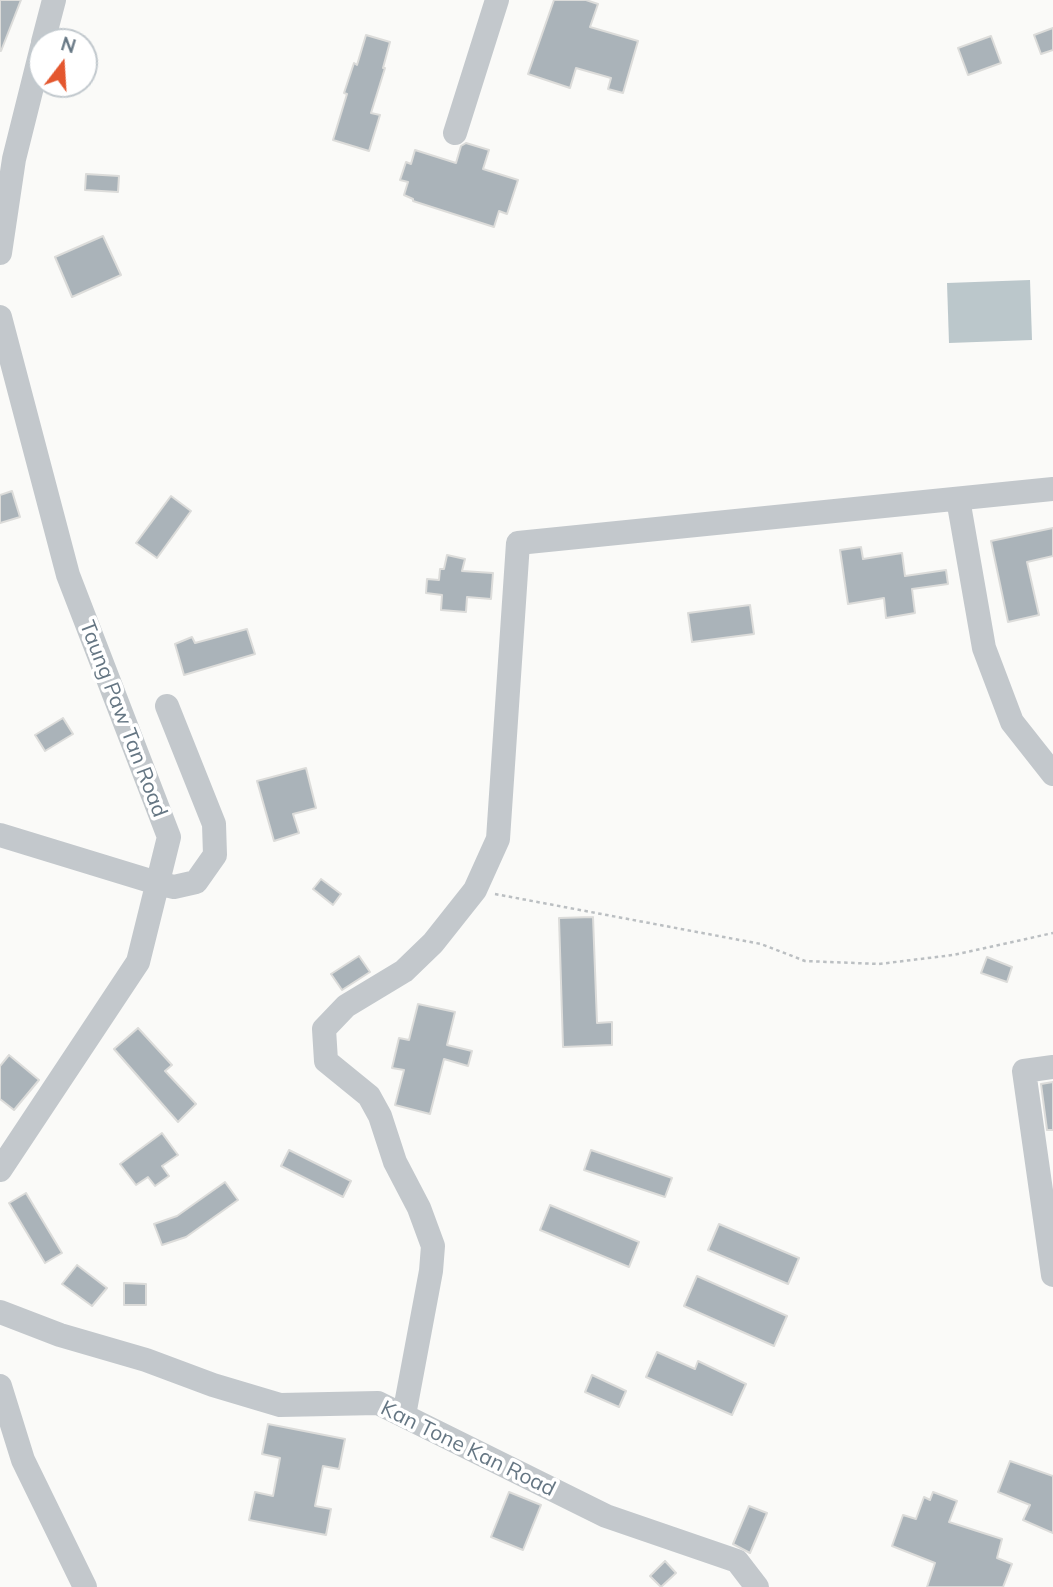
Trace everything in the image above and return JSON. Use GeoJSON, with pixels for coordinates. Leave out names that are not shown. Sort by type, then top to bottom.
{"type":"FeatureCollection","features":[{"type":"Feature","properties":{"kind":"street"},"geometry":{"type":"LineString","coordinates":[[47,28],[54,0]]}},
{"type":"Feature","properties":{"kind":"street"},"geometry":{"type":"LineString","coordinates":[[455,133],[497,0]]}},
{"type":"Feature","properties":{"kind":"street"},"geometry":{"type":"LineString","coordinates":[[0,253],[14,159],[29,98]]}},
{"type":"Feature","properties":{"kind":"street","name":"Taung Paw Tan Road"},"geometry":{"type":"LineString","coordinates":[[0,317],[68,575],[169,837],[138,962],[0,1170]]}},
{"type":"Feature","properties":{"kind":"street"},"geometry":{"type":"LineString","coordinates":[[404,1415],[431,1271],[433,1246],[419,1208],[395,1162],[380,1116],[369,1096],[326,1061],[324,1029],[346,1006],[404,971],[433,943],[475,890],[498,839],[518,543],[1053,489]]}},
{"type":"Feature","properties":{"kind":"street"},"geometry":{"type":"LineString","coordinates":[[958,499],[984,648],[1012,722],[1053,774]]}},
{"type":"Feature","properties":{"kind":"street"},"geometry":{"type":"LineString","coordinates":[[0,835],[157,883],[174,887],[197,882],[215,856],[214,824],[167,706]]}},
{"type":"Feature","properties":{"kind":"street"},"geometry":{"type":"LineString","coordinates":[[1053,1067],[1024,1070],[1047,1191],[1053,1275]]}},
{"type":"Feature","properties":{"kind":"street","name":"Kan Tone Kan Road"},"geometry":{"type":"LineString","coordinates":[[0,1312],[60,1335],[146,1360],[280,1405],[378,1403],[606,1516],[737,1561],[757,1587]]}},
{"type":"Feature","properties":{"kind":"street"},"geometry":{"type":"LineString","coordinates":[[0,1386],[23,1460],[85,1587]]}},
{"type":"Feature","properties":{"kind":"path"},"geometry":{"type":"LineString","coordinates":[[475,890],[761,944],[805,961],[879,964],[953,955],[1053,933]]}},
{"type":"Feature","properties":{"kind":"shaded area"},"geometry":{"type":"Polygon","coordinates":[[[1030,280],[1032,340],[949,343],[947,283],[1030,280]]]}},
{"type":"Feature","properties":{"kind":"building"},"geometry":{"type":"Polygon","coordinates":[[[0,0],[21,0],[1,51],[0,51],[0,0]]]}},
{"type":"Feature","properties":{"kind":"building"},"geometry":{"type":"Polygon","coordinates":[[[554,0],[586,0],[598,4],[590,27],[638,41],[623,93],[608,89],[611,78],[576,68],[570,88],[528,74],[554,0]]]}},
{"type":"Feature","properties":{"kind":"building"},"geometry":{"type":"Polygon","coordinates":[[[1053,28],[1053,50],[1041,54],[1034,35],[1053,28]]]}},
{"type":"Feature","properties":{"kind":"building"},"geometry":{"type":"Polygon","coordinates":[[[366,35],[390,42],[371,113],[380,115],[369,151],[333,140],[347,94],[344,93],[354,63],[357,65],[366,35]]]}},
{"type":"Feature","properties":{"kind":"building"},"geometry":{"type":"Polygon","coordinates":[[[991,36],[1001,63],[968,75],[958,48],[991,36]]]}},
{"type":"Feature","properties":{"kind":"building"},"geometry":{"type":"Polygon","coordinates":[[[466,143],[489,150],[483,169],[518,180],[507,214],[499,211],[494,227],[413,201],[404,195],[408,182],[400,180],[406,162],[411,164],[415,150],[456,163],[461,146],[466,143]]]}},
{"type":"Feature","properties":{"kind":"building"},"geometry":{"type":"Polygon","coordinates":[[[86,174],[119,176],[118,192],[85,190],[86,174]]]}},
{"type":"Feature","properties":{"kind":"building"},"geometry":{"type":"Polygon","coordinates":[[[103,236],[121,275],[72,297],[55,257],[103,236]]]}},
{"type":"Feature","properties":{"kind":"building"},"geometry":{"type":"Polygon","coordinates":[[[12,491],[20,517],[0,523],[0,495],[12,491]]]}},
{"type":"Feature","properties":{"kind":"building"},"geometry":{"type":"Polygon","coordinates":[[[171,496],[191,511],[157,558],[136,543],[171,496]]]}},
{"type":"Feature","properties":{"kind":"building"},"geometry":{"type":"Polygon","coordinates":[[[1053,528],[1053,556],[1027,562],[1039,615],[1008,622],[991,541],[1053,528]]]}},
{"type":"Feature","properties":{"kind":"building"},"geometry":{"type":"Polygon","coordinates":[[[861,547],[863,559],[902,553],[905,576],[946,570],[948,584],[912,589],[915,613],[886,618],[884,598],[848,604],[840,550],[861,547]]]}},
{"type":"Feature","properties":{"kind":"building"},"geometry":{"type":"Polygon","coordinates":[[[447,555],[465,559],[462,571],[493,573],[491,599],[467,597],[466,612],[441,610],[442,595],[426,593],[427,579],[439,580],[440,569],[444,569],[447,555]]]}},
{"type":"Feature","properties":{"kind":"building"},"geometry":{"type":"Polygon","coordinates":[[[750,605],[754,634],[692,642],[688,613],[750,605]]]}},
{"type":"Feature","properties":{"kind":"building"},"geometry":{"type":"Polygon","coordinates":[[[247,629],[255,654],[184,675],[175,644],[192,637],[195,643],[247,629]]]}},
{"type":"Feature","properties":{"kind":"building"},"geometry":{"type":"Polygon","coordinates":[[[63,718],[73,734],[45,751],[35,735],[63,718]]]}},
{"type":"Feature","properties":{"kind":"building"},"geometry":{"type":"Polygon","coordinates":[[[306,768],[316,808],[293,814],[299,833],[274,841],[257,781],[306,768]]]}},
{"type":"Feature","properties":{"kind":"building"},"geometry":{"type":"Polygon","coordinates":[[[321,879],[341,894],[333,905],[313,889],[321,879]]]}},
{"type":"Feature","properties":{"kind":"building"},"geometry":{"type":"Polygon","coordinates":[[[593,917],[597,1023],[612,1022],[612,1045],[563,1047],[559,918],[593,917]]]}},
{"type":"Feature","properties":{"kind":"building"},"geometry":{"type":"Polygon","coordinates":[[[359,956],[370,972],[342,990],[331,974],[359,956]]]}},
{"type":"Feature","properties":{"kind":"building"},"geometry":{"type":"Polygon","coordinates":[[[987,957],[1012,967],[1007,982],[981,973],[987,957]]]}},
{"type":"Feature","properties":{"kind":"building"},"geometry":{"type":"Polygon","coordinates":[[[418,1004],[455,1012],[447,1045],[472,1051],[468,1066],[444,1059],[430,1114],[395,1105],[404,1070],[392,1068],[399,1038],[409,1040],[418,1004]]]}},
{"type":"Feature","properties":{"kind":"building"},"geometry":{"type":"Polygon","coordinates":[[[138,1028],[172,1065],[165,1071],[196,1104],[178,1122],[114,1049],[138,1028]]]}},
{"type":"Feature","properties":{"kind":"building"},"geometry":{"type":"Polygon","coordinates":[[[9,1055],[39,1080],[14,1110],[0,1099],[0,1066],[9,1055]]]}},
{"type":"Feature","properties":{"kind":"building"},"geometry":{"type":"Polygon","coordinates":[[[1053,1082],[1053,1130],[1047,1130],[1041,1084],[1053,1082]]]}},
{"type":"Feature","properties":{"kind":"building"},"geometry":{"type":"Polygon","coordinates":[[[162,1133],[178,1155],[162,1166],[169,1176],[155,1186],[148,1177],[136,1185],[120,1164],[162,1133]]]}},
{"type":"Feature","properties":{"kind":"building"},"geometry":{"type":"Polygon","coordinates":[[[289,1150],[351,1181],[343,1197],[281,1166],[289,1150]]]}},
{"type":"Feature","properties":{"kind":"building"},"geometry":{"type":"Polygon","coordinates":[[[591,1150],[672,1178],[665,1197],[584,1170],[591,1150]]]}},
{"type":"Feature","properties":{"kind":"building"},"geometry":{"type":"Polygon","coordinates":[[[225,1182],[238,1200],[186,1237],[162,1245],[154,1224],[177,1216],[225,1182]]]}},
{"type":"Feature","properties":{"kind":"building"},"geometry":{"type":"Polygon","coordinates":[[[26,1193],[62,1253],[45,1263],[9,1203],[26,1193]]]}},
{"type":"Feature","properties":{"kind":"building"},"geometry":{"type":"Polygon","coordinates":[[[550,1205],[639,1242],[629,1267],[540,1230],[550,1205]]]}},
{"type":"Feature","properties":{"kind":"building"},"geometry":{"type":"Polygon","coordinates":[[[719,1224],[799,1258],[788,1284],[708,1250],[719,1224]]]}},
{"type":"Feature","properties":{"kind":"building"},"geometry":{"type":"Polygon","coordinates":[[[77,1265],[107,1288],[92,1306],[62,1284],[77,1265]]]}},
{"type":"Feature","properties":{"kind":"building"},"geometry":{"type":"Polygon","coordinates":[[[697,1276],[787,1316],[774,1346],[684,1306],[697,1276]]]}},
{"type":"Feature","properties":{"kind":"building"},"geometry":{"type":"Polygon","coordinates":[[[124,1283],[146,1284],[146,1305],[124,1305],[124,1283]]]}},
{"type":"Feature","properties":{"kind":"building"},"geometry":{"type":"Polygon","coordinates":[[[657,1352],[695,1369],[698,1361],[746,1384],[732,1415],[646,1377],[657,1352]]]}},
{"type":"Feature","properties":{"kind":"building"},"geometry":{"type":"Polygon","coordinates":[[[592,1375],[626,1391],[619,1407],[585,1392],[592,1375]]]}},
{"type":"Feature","properties":{"kind":"building"},"geometry":{"type":"Polygon","coordinates":[[[268,1424],[345,1439],[339,1469],[323,1466],[315,1506],[331,1509],[326,1535],[249,1520],[255,1492],[273,1496],[280,1458],[262,1454],[268,1424]]]}},
{"type":"Feature","properties":{"kind":"building"},"geometry":{"type":"Polygon","coordinates":[[[1010,1461],[1053,1476],[1053,1533],[1023,1520],[1030,1505],[998,1492],[1010,1461]]]}},
{"type":"Feature","properties":{"kind":"building"},"geometry":{"type":"Polygon","coordinates":[[[509,1492],[541,1505],[523,1550],[491,1537],[509,1492]]]}},
{"type":"Feature","properties":{"kind":"building"},"geometry":{"type":"Polygon","coordinates":[[[933,1492],[957,1501],[949,1522],[1002,1539],[997,1558],[1012,1564],[1003,1587],[927,1587],[935,1563],[892,1546],[903,1515],[916,1519],[924,1497],[930,1500],[933,1492]]]}},
{"type":"Feature","properties":{"kind":"building"},"geometry":{"type":"Polygon","coordinates":[[[749,1506],[767,1513],[750,1553],[733,1544],[749,1506]]]}},
{"type":"Feature","properties":{"kind":"building"},"geometry":{"type":"Polygon","coordinates":[[[665,1561],[676,1573],[661,1587],[650,1576],[665,1561]]]}}]}
